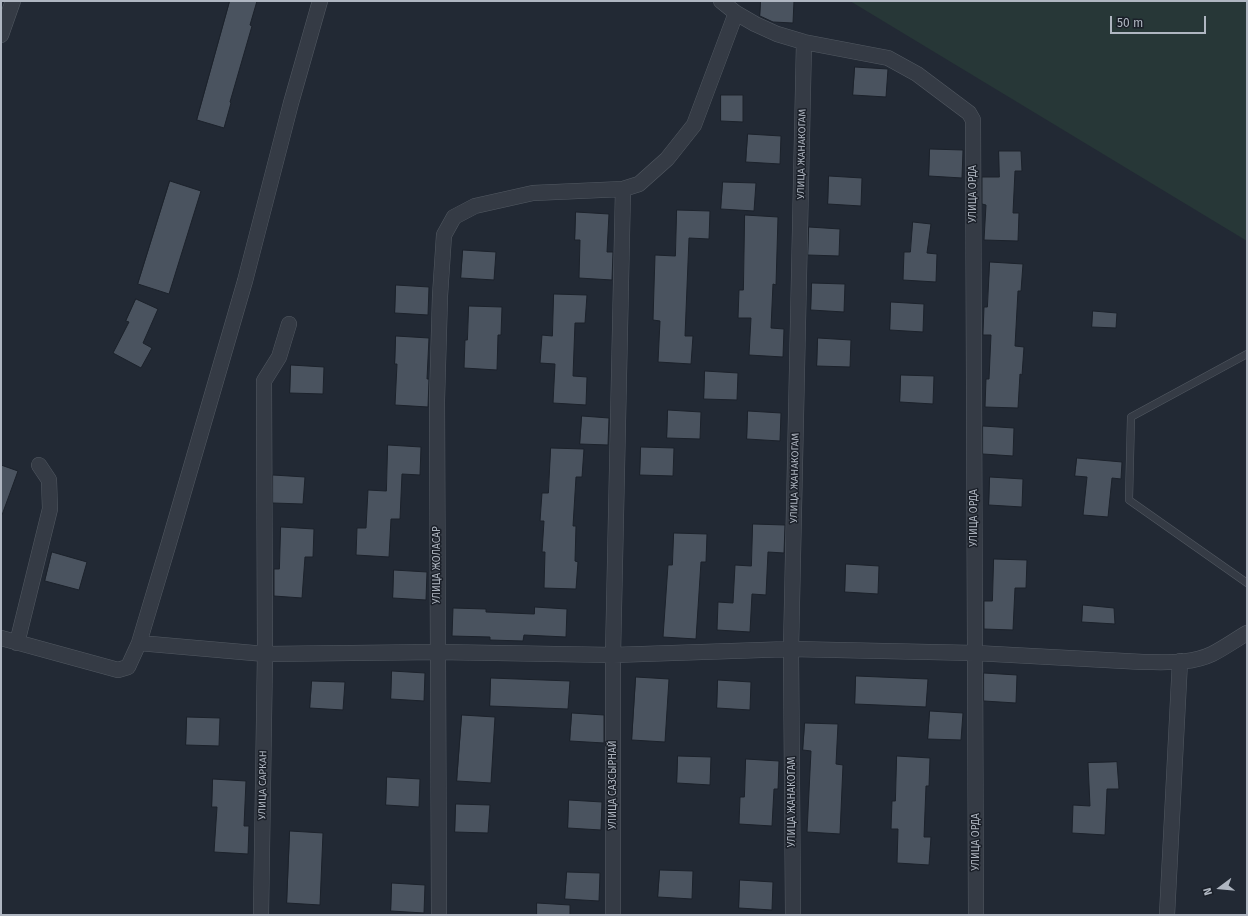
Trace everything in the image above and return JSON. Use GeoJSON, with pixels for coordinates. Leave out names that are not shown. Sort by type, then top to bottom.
{"type":"FeatureCollection","features":[{"type":"Feature","properties":{"kind":"street"},"geometry":{"type":"LineString","coordinates":[[1,35],[13,1]]}},
{"type":"Feature","properties":{"kind":"street"},"geometry":{"type":"LineString","coordinates":[[1,638],[118,670],[128,667],[139,643],[245,281],[291,103],[320,1]]}},
{"type":"Feature","properties":{"kind":"street"},"geometry":{"type":"LineString","coordinates":[[721,1],[736,13],[755,24],[777,34],[804,42]]}},
{"type":"Feature","properties":{"kind":"street"},"geometry":{"type":"LineString","coordinates":[[623,189],[639,184],[667,159],[694,124],[736,13]]}},
{"type":"Feature","properties":{"kind":"street","name":"УЛИЦА ОРДА"},"geometry":{"type":"LineString","coordinates":[[804,42],[888,58],[917,74],[969,113],[973,120],[976,915]]}},
{"type":"Feature","properties":{"kind":"street","name":"УЛИЦА ЖАНАКОГАМ"},"geometry":{"type":"LineString","coordinates":[[793,915],[791,648],[804,42]]}},
{"type":"Feature","properties":{"kind":"street","name":"УЛИЦА ЖОЛАСАР"},"geometry":{"type":"LineString","coordinates":[[439,915],[437,400],[440,296],[444,235],[454,217],[475,206],[533,193],[623,189]]}},
{"type":"Feature","properties":{"kind":"street","name":"УЛИЦА САЗСЫРНАЙ"},"geometry":{"type":"LineString","coordinates":[[614,915],[613,655],[623,189]]}},
{"type":"Feature","properties":{"kind":"street","name":"УЛИЦА САРКАН"},"geometry":{"type":"LineString","coordinates":[[261,915],[265,654],[264,381],[278,357],[289,324]]}},
{"type":"Feature","properties":{"kind":"street"},"geometry":{"type":"LineString","coordinates":[[17,643],[50,509],[48,480],[39,466]]}},
{"type":"Feature","properties":{"kind":"street"},"geometry":{"type":"LineString","coordinates":[[139,643],[265,654],[438,652],[613,655],[791,648],[974,653],[1143,662],[1180,662],[1192,661],[1212,654],[1247,633]]}},
{"type":"Feature","properties":{"kind":"street"},"geometry":{"type":"LineString","coordinates":[[1166,915],[1180,662]]}},
{"type":"Feature","properties":{"kind":"lane"},"geometry":{"type":"LineString","coordinates":[[1247,354],[1131,417],[1129,500],[1247,583]]}},
{"type":"Feature","properties":{"kind":"shaded area"},"geometry":{"type":"Polygon","coordinates":[[[850,1],[1247,1],[1247,241],[850,1]]]}},
{"type":"Feature","properties":{"kind":"building"},"geometry":{"type":"Polygon","coordinates":[[[230,1],[257,1],[250,25],[252,26],[224,128],[197,120],[230,1]]]}},
{"type":"Feature","properties":{"kind":"building"},"geometry":{"type":"Polygon","coordinates":[[[761,1],[794,1],[793,23],[773,22],[760,16],[761,1]]]}},
{"type":"Feature","properties":{"kind":"building"},"geometry":{"type":"Polygon","coordinates":[[[855,67],[888,69],[886,97],[853,95],[855,67]]]}},
{"type":"Feature","properties":{"kind":"building"},"geometry":{"type":"Polygon","coordinates":[[[721,95],[743,95],[743,122],[721,121],[721,95]]]}},
{"type":"Feature","properties":{"kind":"building"},"geometry":{"type":"Polygon","coordinates":[[[748,134],[781,136],[780,164],[746,162],[748,134]]]}},
{"type":"Feature","properties":{"kind":"building"},"geometry":{"type":"Polygon","coordinates":[[[930,149],[963,150],[962,178],[929,176],[930,149]]]}},
{"type":"Feature","properties":{"kind":"building"},"geometry":{"type":"Polygon","coordinates":[[[999,151],[1021,151],[1022,171],[1015,171],[1013,213],[1019,213],[1018,241],[984,240],[986,205],[982,204],[982,177],[999,177],[999,151]]]}},
{"type":"Feature","properties":{"kind":"building"},"geometry":{"type":"Polygon","coordinates":[[[829,176],[862,178],[861,206],[828,204],[829,176]]]}},
{"type":"Feature","properties":{"kind":"building"},"geometry":{"type":"Polygon","coordinates":[[[170,181],[201,191],[169,294],[138,284],[170,181]]]}},
{"type":"Feature","properties":{"kind":"building"},"geometry":{"type":"Polygon","coordinates":[[[723,182],[756,183],[754,211],[721,209],[723,182]]]}},
{"type":"Feature","properties":{"kind":"building"},"geometry":{"type":"Polygon","coordinates":[[[677,210],[710,211],[709,239],[689,238],[685,336],[693,336],[691,364],[658,362],[660,321],[653,320],[655,255],[675,256],[677,210]]]}},
{"type":"Feature","properties":{"kind":"building"},"geometry":{"type":"Polygon","coordinates":[[[576,212],[609,214],[607,252],[613,252],[612,280],[579,278],[580,240],[575,240],[576,212]]]}},
{"type":"Feature","properties":{"kind":"building"},"geometry":{"type":"Polygon","coordinates":[[[745,215],[778,217],[776,285],[773,284],[771,328],[784,329],[783,357],[749,355],[751,318],[738,318],[739,290],[743,290],[745,215]]]}},
{"type":"Feature","properties":{"kind":"building"},"geometry":{"type":"Polygon","coordinates":[[[913,222],[931,224],[927,253],[937,254],[936,282],[903,280],[904,252],[910,252],[913,222]]]}},
{"type":"Feature","properties":{"kind":"building"},"geometry":{"type":"Polygon","coordinates":[[[809,227],[840,229],[839,256],[808,255],[809,227]]]}},
{"type":"Feature","properties":{"kind":"building"},"geometry":{"type":"Polygon","coordinates":[[[463,250],[496,252],[494,280],[461,278],[463,250]]]}},
{"type":"Feature","properties":{"kind":"building"},"geometry":{"type":"Polygon","coordinates":[[[990,262],[1023,264],[1021,291],[1018,291],[1015,346],[1024,347],[1022,375],[1020,374],[1018,408],[985,407],[986,379],[989,379],[991,335],[983,335],[983,333],[984,307],[987,307],[990,262]]]}},
{"type":"Feature","properties":{"kind":"building"},"geometry":{"type":"Polygon","coordinates":[[[812,283],[845,284],[844,312],[811,310],[812,283]]]}},
{"type":"Feature","properties":{"kind":"building"},"geometry":{"type":"Polygon","coordinates":[[[396,285],[429,287],[428,315],[395,313],[396,285]]]}},
{"type":"Feature","properties":{"kind":"building"},"geometry":{"type":"Polygon","coordinates":[[[554,294],[587,295],[585,323],[575,323],[573,376],[587,377],[586,405],[553,403],[555,364],[540,363],[542,335],[552,336],[554,294]]]}},
{"type":"Feature","properties":{"kind":"building"},"geometry":{"type":"Polygon","coordinates":[[[136,299],[158,309],[143,343],[152,348],[141,368],[113,353],[129,322],[126,321],[136,299]]]}},
{"type":"Feature","properties":{"kind":"building"},"geometry":{"type":"Polygon","coordinates":[[[891,302],[924,304],[923,332],[890,330],[891,302]]]}},
{"type":"Feature","properties":{"kind":"building"},"geometry":{"type":"Polygon","coordinates":[[[469,306],[502,307],[501,335],[498,335],[497,370],[464,368],[465,340],[467,340],[469,306]]]}},
{"type":"Feature","properties":{"kind":"building"},"geometry":{"type":"Polygon","coordinates":[[[1093,311],[1117,313],[1116,328],[1092,327],[1093,311]]]}},
{"type":"Feature","properties":{"kind":"building"},"geometry":{"type":"Polygon","coordinates":[[[396,336],[429,338],[427,379],[429,379],[428,407],[395,405],[397,364],[395,364],[396,336]]]}},
{"type":"Feature","properties":{"kind":"building"},"geometry":{"type":"Polygon","coordinates":[[[818,338],[851,340],[850,367],[817,366],[818,338]]]}},
{"type":"Feature","properties":{"kind":"building"},"geometry":{"type":"Polygon","coordinates":[[[291,365],[324,367],[323,394],[290,393],[291,365]]]}},
{"type":"Feature","properties":{"kind":"building"},"geometry":{"type":"Polygon","coordinates":[[[705,371],[738,373],[737,400],[704,399],[705,371]]]}},
{"type":"Feature","properties":{"kind":"building"},"geometry":{"type":"Polygon","coordinates":[[[901,375],[934,376],[933,404],[900,402],[901,375]]]}},
{"type":"Feature","properties":{"kind":"building"},"geometry":{"type":"Polygon","coordinates":[[[668,410],[701,412],[700,439],[667,438],[668,410]]]}},
{"type":"Feature","properties":{"kind":"building"},"geometry":{"type":"Polygon","coordinates":[[[748,411],[781,413],[780,441],[747,439],[748,411]]]}},
{"type":"Feature","properties":{"kind":"building"},"geometry":{"type":"Polygon","coordinates":[[[582,416],[609,418],[608,445],[580,444],[582,416]]]}},
{"type":"Feature","properties":{"kind":"building"},"geometry":{"type":"Polygon","coordinates":[[[983,426],[1014,428],[1013,456],[983,454],[983,426]]]}},
{"type":"Feature","properties":{"kind":"building"},"geometry":{"type":"Polygon","coordinates":[[[388,445],[421,447],[420,475],[402,474],[400,519],[391,519],[389,557],[356,555],[357,528],[366,528],[368,490],[386,491],[388,445]]]}},
{"type":"Feature","properties":{"kind":"building"},"geometry":{"type":"Polygon","coordinates":[[[641,447],[674,448],[673,476],[640,475],[641,447]]]}},
{"type":"Feature","properties":{"kind":"building"},"geometry":{"type":"Polygon","coordinates":[[[551,448],[584,449],[582,477],[576,477],[573,526],[576,526],[575,561],[578,562],[576,589],[544,588],[545,552],[542,552],[544,521],[540,521],[542,493],[548,493],[551,448]]]}},
{"type":"Feature","properties":{"kind":"building"},"geometry":{"type":"Polygon","coordinates":[[[1077,458],[1122,462],[1121,479],[1112,478],[1108,517],[1083,515],[1087,477],[1075,476],[1077,458]]]}},
{"type":"Feature","properties":{"kind":"building"},"geometry":{"type":"Polygon","coordinates":[[[1,465],[18,471],[2,515],[1,515],[1,465]]]}},
{"type":"Feature","properties":{"kind":"building"},"geometry":{"type":"Polygon","coordinates":[[[273,475],[305,477],[303,504],[273,503],[273,475]]]}},
{"type":"Feature","properties":{"kind":"building"},"geometry":{"type":"Polygon","coordinates":[[[990,477],[1023,479],[1022,507],[989,505],[990,477]]]}},
{"type":"Feature","properties":{"kind":"building"},"geometry":{"type":"Polygon","coordinates":[[[753,524],[785,525],[784,553],[768,552],[766,595],[752,594],[750,632],[717,630],[718,602],[733,603],[735,565],[751,566],[753,524]]]}},
{"type":"Feature","properties":{"kind":"building"},"geometry":{"type":"Polygon","coordinates":[[[281,527],[314,529],[313,557],[305,557],[302,598],[274,596],[274,569],[279,569],[281,527]]]}},
{"type":"Feature","properties":{"kind":"building"},"geometry":{"type":"Polygon","coordinates":[[[674,533],[707,534],[706,562],[701,562],[696,639],[663,637],[668,565],[672,565],[674,533]]]}},
{"type":"Feature","properties":{"kind":"building"},"geometry":{"type":"Polygon","coordinates":[[[52,552],[87,562],[79,590],[45,581],[52,552]]]}},
{"type":"Feature","properties":{"kind":"building"},"geometry":{"type":"Polygon","coordinates":[[[994,559],[1027,560],[1026,588],[1015,588],[1013,630],[984,629],[984,601],[992,601],[994,559]]]}},
{"type":"Feature","properties":{"kind":"building"},"geometry":{"type":"Polygon","coordinates":[[[846,564],[879,566],[878,594],[845,592],[846,564]]]}},
{"type":"Feature","properties":{"kind":"building"},"geometry":{"type":"Polygon","coordinates":[[[394,570],[427,572],[426,600],[393,598],[394,570]]]}},
{"type":"Feature","properties":{"kind":"building"},"geometry":{"type":"Polygon","coordinates":[[[1083,605],[1114,608],[1115,624],[1082,622],[1083,605]]]}},
{"type":"Feature","properties":{"kind":"building"},"geometry":{"type":"Polygon","coordinates":[[[535,607],[567,609],[566,637],[524,635],[523,641],[490,640],[490,637],[452,636],[453,608],[486,609],[486,612],[534,614],[535,607]]]}},
{"type":"Feature","properties":{"kind":"building"},"geometry":{"type":"Polygon","coordinates":[[[392,671],[425,673],[424,701],[391,699],[392,671]]]}},
{"type":"Feature","properties":{"kind":"building"},"geometry":{"type":"Polygon","coordinates":[[[984,673],[1017,675],[1016,703],[984,701],[984,673]]]}},
{"type":"Feature","properties":{"kind":"building"},"geometry":{"type":"Polygon","coordinates":[[[856,676],[928,679],[926,707],[855,704],[856,676]]]}},
{"type":"Feature","properties":{"kind":"building"},"geometry":{"type":"Polygon","coordinates":[[[636,677],[669,679],[665,742],[632,740],[636,677]]]}},
{"type":"Feature","properties":{"kind":"building"},"geometry":{"type":"Polygon","coordinates":[[[491,678],[570,681],[568,709],[490,706],[491,678]]]}},
{"type":"Feature","properties":{"kind":"building"},"geometry":{"type":"Polygon","coordinates":[[[718,680],[751,682],[750,710],[717,708],[718,680]]]}},
{"type":"Feature","properties":{"kind":"building"},"geometry":{"type":"Polygon","coordinates":[[[312,681],[345,682],[343,710],[310,708],[312,681]]]}},
{"type":"Feature","properties":{"kind":"building"},"geometry":{"type":"Polygon","coordinates":[[[930,711],[963,713],[961,740],[928,739],[930,711]]]}},
{"type":"Feature","properties":{"kind":"building"},"geometry":{"type":"Polygon","coordinates":[[[572,713],[604,715],[604,743],[570,741],[572,713]]]}},
{"type":"Feature","properties":{"kind":"building"},"geometry":{"type":"Polygon","coordinates":[[[462,715],[495,717],[491,783],[457,781],[462,715]]]}},
{"type":"Feature","properties":{"kind":"building"},"geometry":{"type":"Polygon","coordinates":[[[187,717],[220,718],[219,746],[186,745],[187,717]]]}},
{"type":"Feature","properties":{"kind":"building"},"geometry":{"type":"Polygon","coordinates":[[[805,723],[838,724],[836,764],[843,765],[840,834],[807,832],[811,751],[803,750],[805,723]]]}},
{"type":"Feature","properties":{"kind":"building"},"geometry":{"type":"Polygon","coordinates":[[[678,756],[711,757],[710,785],[677,783],[678,756]]]}},
{"type":"Feature","properties":{"kind":"building"},"geometry":{"type":"Polygon","coordinates":[[[897,756],[930,758],[929,786],[926,786],[924,837],[931,837],[929,865],[897,863],[898,829],[891,829],[892,801],[895,801],[897,756]]]}},
{"type":"Feature","properties":{"kind":"building"},"geometry":{"type":"Polygon","coordinates":[[[746,759],[779,761],[778,789],[774,789],[772,826],[739,824],[740,797],[744,797],[746,759]]]}},
{"type":"Feature","properties":{"kind":"building"},"geometry":{"type":"Polygon","coordinates":[[[1117,762],[1119,789],[1107,789],[1105,835],[1072,833],[1073,805],[1090,806],[1088,763],[1117,762]]]}},
{"type":"Feature","properties":{"kind":"building"},"geometry":{"type":"Polygon","coordinates":[[[387,777],[420,779],[419,807],[386,805],[387,777]]]}},
{"type":"Feature","properties":{"kind":"building"},"geometry":{"type":"Polygon","coordinates":[[[213,779],[246,781],[244,826],[249,826],[248,854],[214,852],[217,807],[212,807],[213,779]]]}},
{"type":"Feature","properties":{"kind":"building"},"geometry":{"type":"Polygon","coordinates":[[[569,800],[602,802],[601,830],[568,828],[569,800]]]}},
{"type":"Feature","properties":{"kind":"building"},"geometry":{"type":"Polygon","coordinates":[[[456,804],[490,805],[488,833],[455,832],[456,804]]]}},
{"type":"Feature","properties":{"kind":"building"},"geometry":{"type":"Polygon","coordinates":[[[290,831],[323,833],[320,905],[287,903],[290,831]]]}},
{"type":"Feature","properties":{"kind":"building"},"geometry":{"type":"Polygon","coordinates":[[[660,870],[693,871],[692,899],[658,897],[660,870]]]}},
{"type":"Feature","properties":{"kind":"building"},"geometry":{"type":"Polygon","coordinates":[[[567,872],[600,873],[599,901],[565,899],[567,872]]]}},
{"type":"Feature","properties":{"kind":"building"},"geometry":{"type":"Polygon","coordinates":[[[740,880],[773,882],[772,910],[739,908],[740,880]]]}},
{"type":"Feature","properties":{"kind":"building"},"geometry":{"type":"Polygon","coordinates":[[[392,883],[425,885],[424,913],[391,911],[392,883]]]}},
{"type":"Feature","properties":{"kind":"building"},"geometry":{"type":"Polygon","coordinates":[[[537,903],[570,905],[570,915],[537,915],[537,903]]]}}]}
